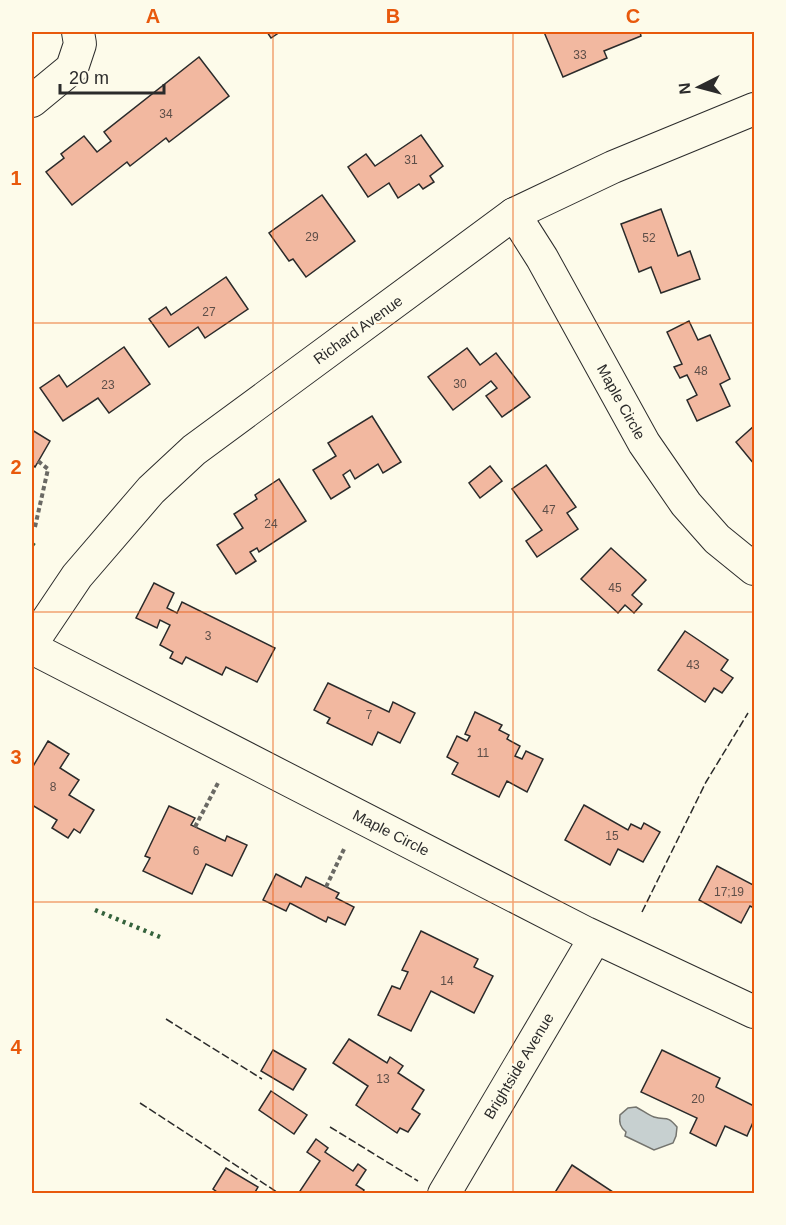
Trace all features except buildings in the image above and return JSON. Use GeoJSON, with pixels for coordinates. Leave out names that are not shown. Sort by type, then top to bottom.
{"type":"FeatureCollection","features":[{"type":"Feature","properties":{"kind":"street"},"geometry":{"type":"LineString","coordinates":[[32,101],[72,68],[80,44],[78,32]]}},
{"type":"Feature","properties":{"kind":"street","name":"Richard Avenue"},"geometry":{"type":"LineString","coordinates":[[32,646],[77,576],[152,490],[194,450],[514,214],[613,166],[754,109]]}},
{"type":"Feature","properties":{"kind":"street","name":"Maple Circle"},"geometry":{"type":"LineString","coordinates":[[514,214],[542,258],[644,442],[686,504],[717,539],[754,569]]}},
{"type":"Feature","properties":{"kind":"street","name":"Maple Circle"},"geometry":{"type":"LineString","coordinates":[[32,646],[595,938],[754,1012]]}},
{"type":"Feature","properties":{"kind":"street","name":"Brightside Avenue"},"geometry":{"type":"LineString","coordinates":[[444,1194],[595,938]]}},
{"type":"Feature","properties":{"kind":"path"},"geometry":{"type":"LineString","coordinates":[[35,527],[48,469],[38,461]]}},
{"type":"Feature","properties":{"kind":"path"},"geometry":{"type":"LineString","coordinates":[[195,827],[218,783]]}},
{"type":"Feature","properties":{"kind":"path"},"geometry":{"type":"LineString","coordinates":[[326,887],[346,846],[337,841]]}},
{"type":"Feature","properties":{"kind":"shaded area"},"geometry":{"type":"Polygon","coordinates":[[[636,1107],[652,1116],[668,1119],[673,1123],[677,1127],[673,1143],[654,1150],[625,1136],[626,1132],[620,1125],[620,1115],[628,1108],[636,1107]]]}},
{"type":"Feature","properties":{"kind":"hedge"},"geometry":{"type":"LineString","coordinates":[[32,544],[37,548]]}},
{"type":"Feature","properties":{"kind":"hedge"},"geometry":{"type":"LineString","coordinates":[[95,910],[160,937]]}},
{"type":"Feature","properties":{"kind":"fence"},"geometry":{"type":"LineString","coordinates":[[642,912],[706,782],[748,713]]}},
{"type":"Feature","properties":{"kind":"fence"},"geometry":{"type":"LineString","coordinates":[[166,1019],[262,1079]]}},
{"type":"Feature","properties":{"kind":"fence"},"geometry":{"type":"LineString","coordinates":[[140,1103],[280,1194]]}},
{"type":"Feature","properties":{"kind":"fence"},"geometry":{"type":"LineString","coordinates":[[330,1127],[418,1181]]}}]}
